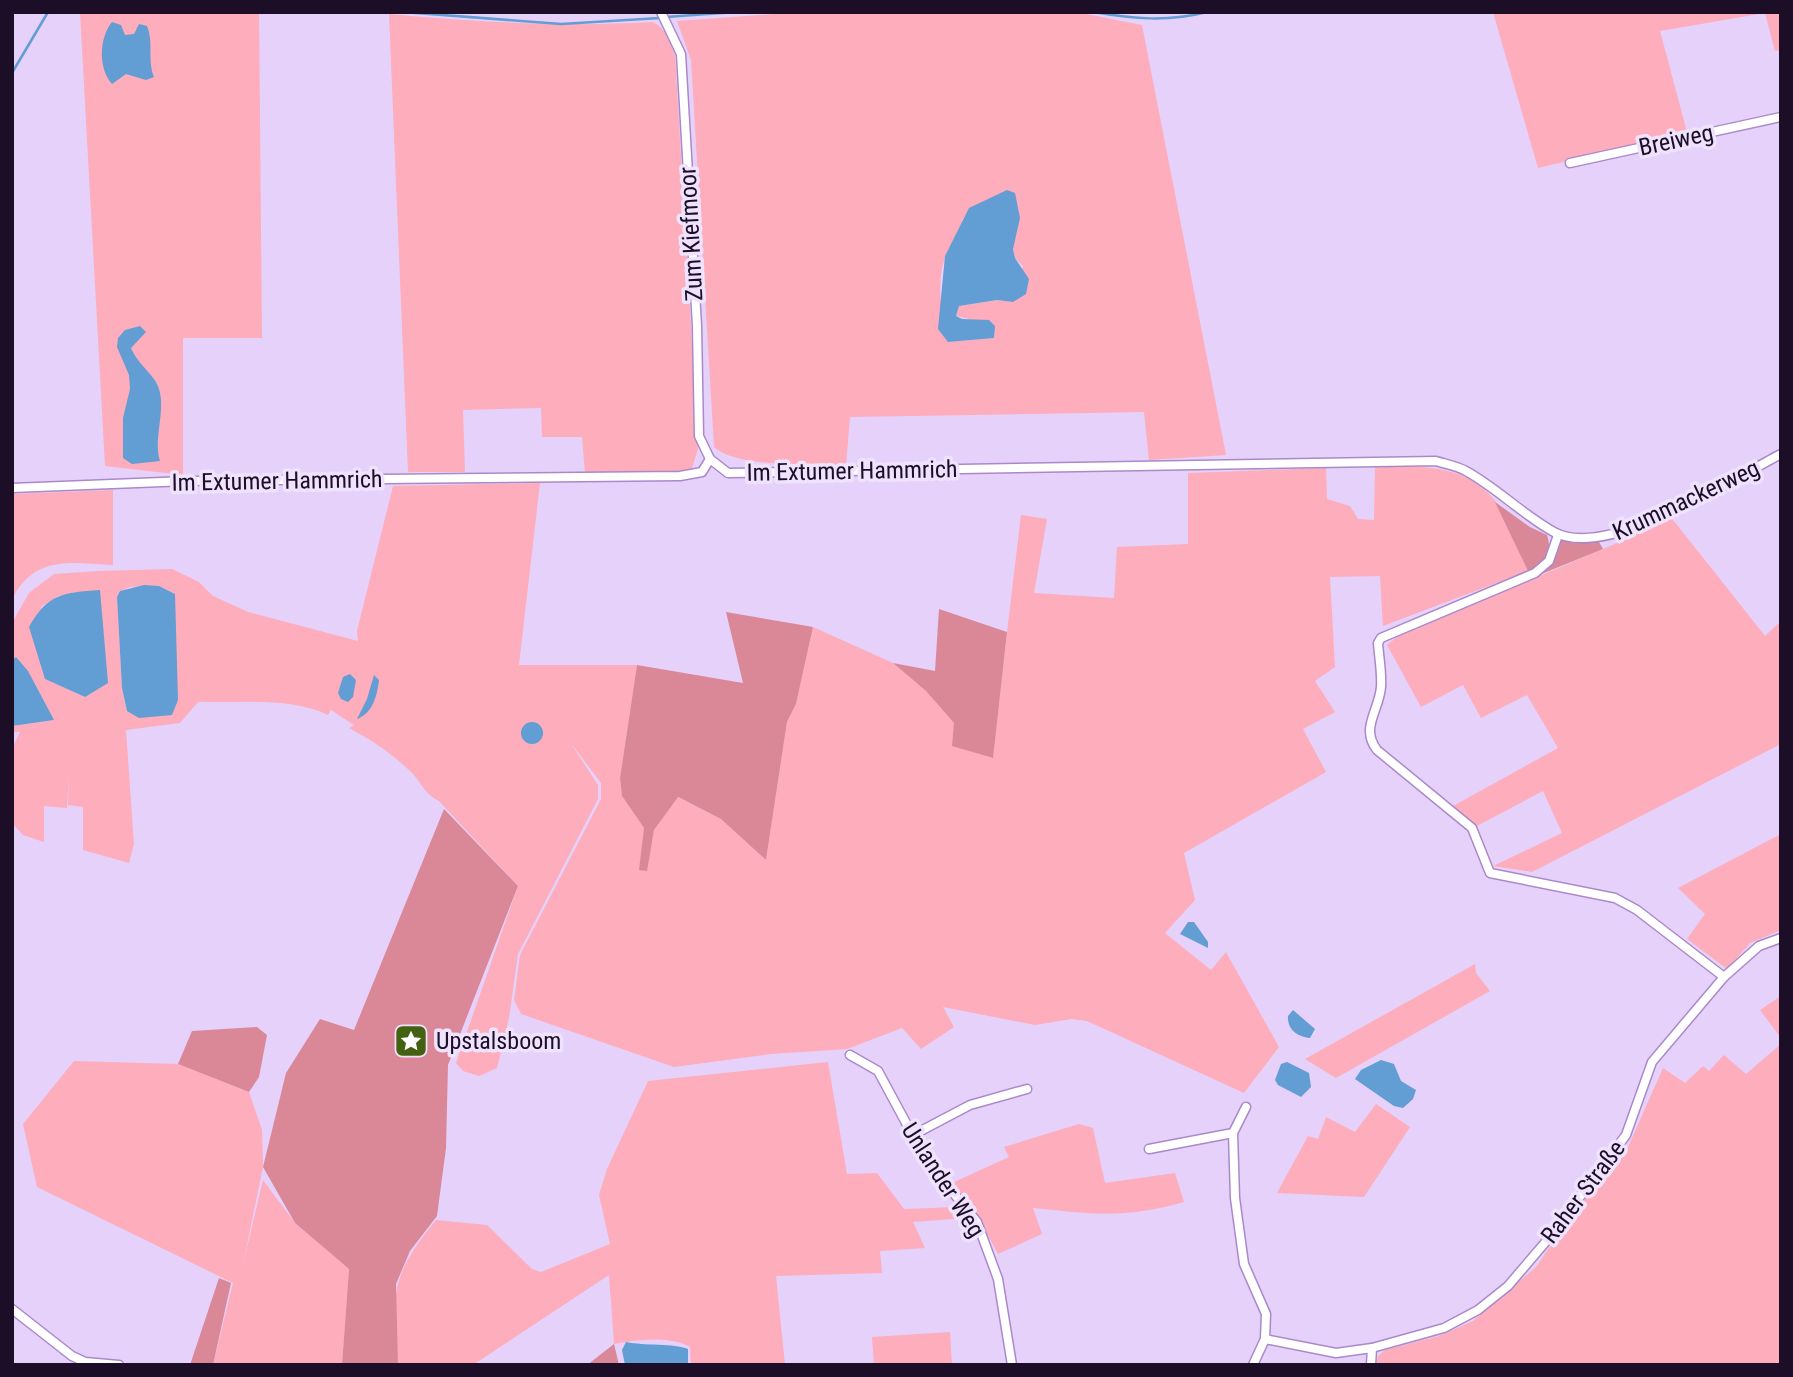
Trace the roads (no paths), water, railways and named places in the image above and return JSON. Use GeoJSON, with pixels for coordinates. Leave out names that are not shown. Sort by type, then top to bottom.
{"type":"FeatureCollection","features":[{"type":"Feature","properties":{"kind":"street","name":"Zum Kiefmoor"},"geometry":{"type":"LineString","coordinates":[[661,12],[681,54],[696,326],[699,436],[710,459]]}},
{"type":"Feature","properties":{"kind":"street","name":"Breiweg"},"geometry":{"type":"LineString","coordinates":[[1570,163],[1781,117]]}},
{"type":"Feature","properties":{"kind":"street","name":"Krummackerweg"},"geometry":{"type":"LineString","coordinates":[[1558,535],[1602,539],[1624,533],[1781,454]]}},
{"type":"Feature","properties":{"kind":"street","name":"Im Extumer Hammrich"},"geometry":{"type":"LineString","coordinates":[[12,488],[187,481],[680,476],[702,472],[710,459],[728,473],[760,474],[1436,461],[1466,471],[1558,535]]}},
{"type":"Feature","properties":{"kind":"street"},"geometry":{"type":"LineString","coordinates":[[1558,535],[1549,561],[1535,573],[1381,638],[1378,643],[1381,692],[1369,728],[1370,741],[1377,750],[1472,828],[1490,873],[1615,898],[1637,910],[1724,978]]}},
{"type":"Feature","properties":{"kind":"street","name":"Raher Straße"},"geometry":{"type":"LineString","coordinates":[[1265,1339],[1336,1353],[1372,1349],[1444,1328],[1478,1310],[1508,1286],[1549,1238],[1626,1135],[1652,1062],[1724,978],[1759,946],[1781,938]]}},
{"type":"Feature","properties":{"kind":"street","name":"Unlander Weg"},"geometry":{"type":"LineString","coordinates":[[850,1055],[878,1071],[925,1158],[977,1222],[998,1279],[1012,1365]]}},
{"type":"Feature","properties":{"kind":"street"},"geometry":{"type":"LineString","coordinates":[[913,1135],[970,1105],[1027,1089]]}},
{"type":"Feature","properties":{"kind":"street"},"geometry":{"type":"LineString","coordinates":[[1245,1107],[1233,1133],[1236,1198],[1244,1264],[1266,1314],[1265,1339],[1253,1365]]}},
{"type":"Feature","properties":{"kind":"street"},"geometry":{"type":"LineString","coordinates":[[1149,1149],[1233,1133]]}},
{"type":"Feature","properties":{"kind":"street"},"geometry":{"type":"LineString","coordinates":[[12,1309],[72,1356],[85,1362],[119,1365]]}},
{"type":"Feature","properties":{"kind":"street"},"geometry":{"type":"LineString","coordinates":[[1371,1365],[1372,1349]]}},
{"type":"Feature","properties":{"kind":"water"},"geometry":{"type":"Polygon","coordinates":[[[112,22],[121,25],[125,35],[134,34],[139,24],[147,26],[154,77],[146,80],[126,74],[112,84],[104,70],[102,53],[105,36],[112,22]]]}},
{"type":"Feature","properties":{"kind":"water"},"geometry":{"type":"Polygon","coordinates":[[[1007,190],[1015,193],[1020,218],[1013,249],[1015,258],[1029,279],[1026,294],[1013,302],[997,300],[959,306],[956,316],[962,319],[989,320],[995,326],[994,338],[948,342],[938,329],[945,256],[969,208],[1007,190]]]}},
{"type":"Feature","properties":{"kind":"water"},"geometry":{"type":"Polygon","coordinates":[[[140,326],[146,332],[131,348],[159,389],[160,461],[132,464],[123,458],[123,418],[130,389],[129,375],[117,347],[118,338],[125,330],[140,326]]]}},
{"type":"Feature","properties":{"kind":"water"},"geometry":{"type":"Polygon","coordinates":[[[144,585],[159,586],[175,594],[178,700],[172,715],[139,718],[127,711],[122,688],[117,597],[120,591],[144,585]]]}},
{"type":"Feature","properties":{"kind":"water"},"geometry":{"type":"Polygon","coordinates":[[[100,590],[108,683],[85,697],[45,679],[29,627],[50,601],[66,594],[100,590]]]}},
{"type":"Feature","properties":{"kind":"water"},"geometry":{"type":"Polygon","coordinates":[[[16,657],[28,671],[54,720],[12,726],[12,660],[16,657]]]}},
{"type":"Feature","properties":{"kind":"water"},"geometry":{"type":"Polygon","coordinates":[[[350,674],[356,680],[353,697],[348,702],[341,699],[338,693],[343,677],[350,674]]]}},
{"type":"Feature","properties":{"kind":"water"},"geometry":{"type":"Polygon","coordinates":[[[374,675],[379,680],[375,698],[367,713],[357,719],[367,699],[374,675]]]}},
{"type":"Feature","properties":{"kind":"water"},"geometry":{"type":"Polygon","coordinates":[[[532,722],[542,729],[543,733],[536,743],[532,744],[522,737],[521,733],[528,723],[532,722]]]}},
{"type":"Feature","properties":{"kind":"water"},"geometry":{"type":"Polygon","coordinates":[[[1188,922],[1194,922],[1208,942],[1208,948],[1180,934],[1188,922]]]}},
{"type":"Feature","properties":{"kind":"water"},"geometry":{"type":"Polygon","coordinates":[[[1293,1010],[1315,1029],[1310,1038],[1297,1034],[1291,1028],[1288,1016],[1293,1010]]]}},
{"type":"Feature","properties":{"kind":"water"},"geometry":{"type":"Polygon","coordinates":[[[1381,1060],[1394,1064],[1401,1081],[1416,1090],[1413,1099],[1403,1108],[1394,1106],[1355,1079],[1361,1070],[1381,1060]]]}},
{"type":"Feature","properties":{"kind":"water"},"geometry":{"type":"Polygon","coordinates":[[[1287,1062],[1309,1073],[1311,1087],[1301,1097],[1278,1085],[1275,1080],[1281,1064],[1287,1062]]]}},
{"type":"Feature","properties":{"kind":"water"},"geometry":{"type":"Polygon","coordinates":[[[626,1342],[688,1349],[688,1365],[625,1365],[622,1350],[626,1342]]]}},
{"type":"Feature","properties":{"kind":"waterway"},"geometry":{"type":"LineString","coordinates":[[12,73],[48,12]]}},
{"type":"Feature","properties":{"kind":"waterway"},"geometry":{"type":"LineString","coordinates":[[403,12],[561,24],[660,18]]}},
{"type":"Feature","properties":{"kind":"waterway"},"geometry":{"type":"LineString","coordinates":[[666,17],[736,12]]}},
{"type":"Feature","properties":{"kind":"waterway"},"geometry":{"type":"LineString","coordinates":[[1094,12],[1150,18],[1207,12]]}},
{"type":"Feature","properties":{"kind":"place","name":"Upstalsboom"},"geometry":{"type":"Point","coordinates":[411,1041]}}]}
